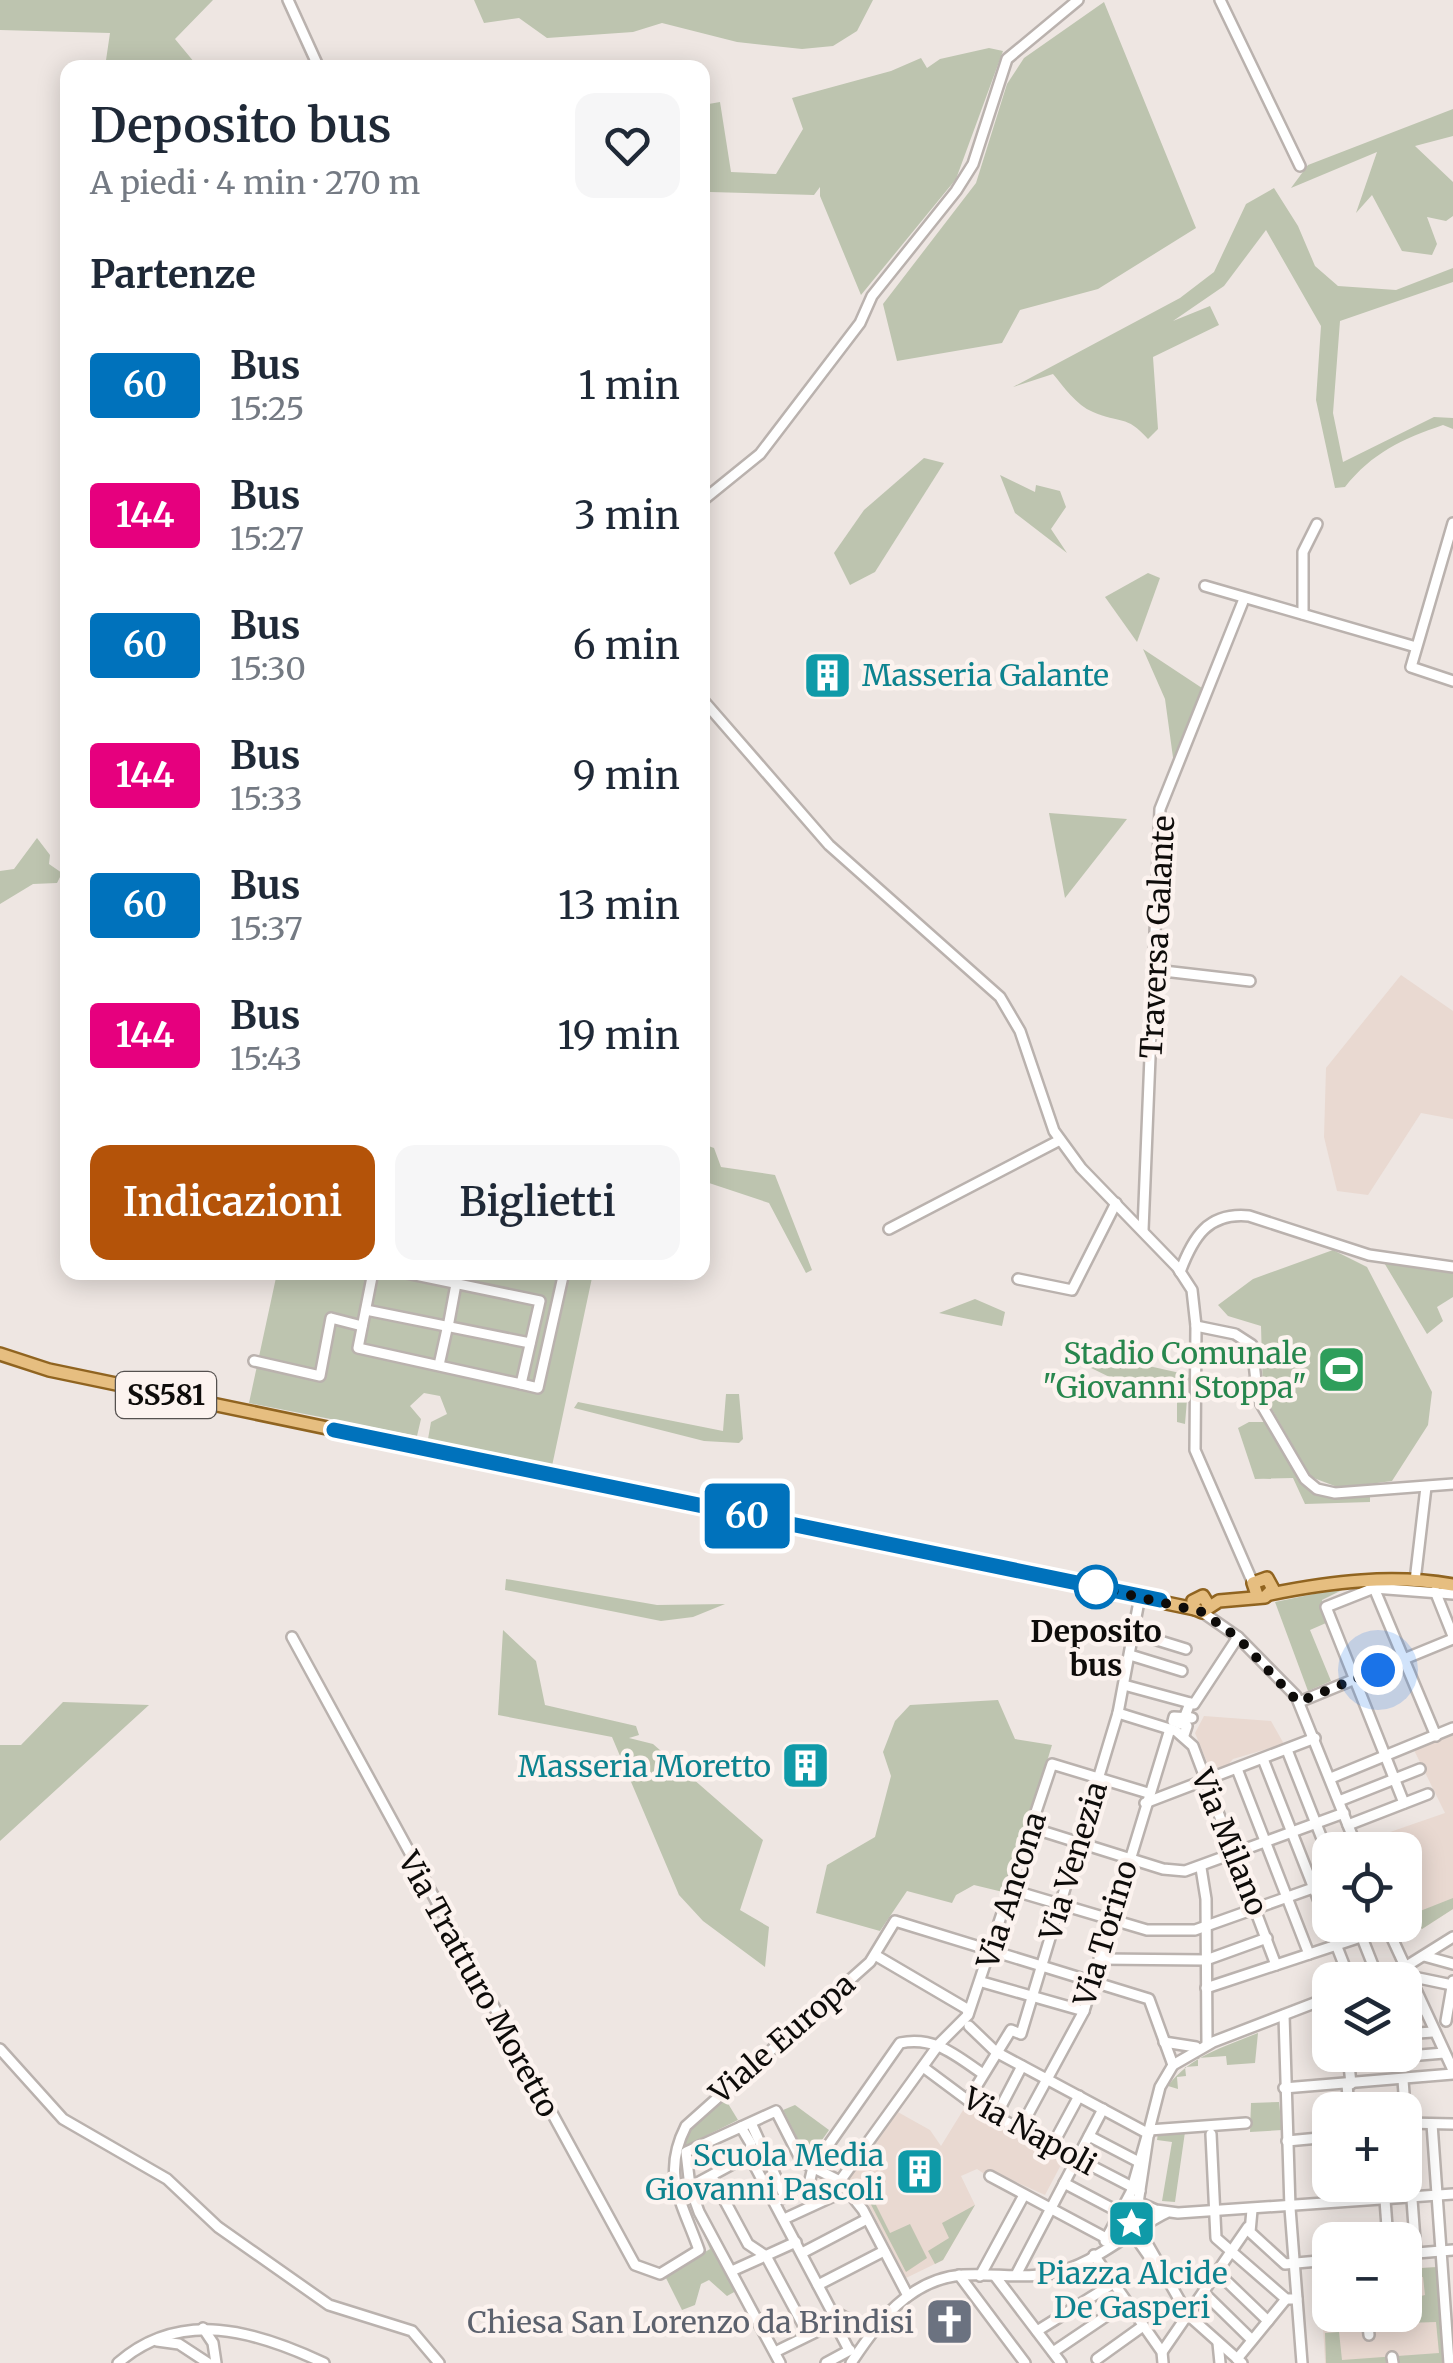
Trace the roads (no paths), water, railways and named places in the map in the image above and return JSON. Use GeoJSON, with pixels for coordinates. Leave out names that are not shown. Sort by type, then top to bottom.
{"type":"FeatureCollection","features":[{"type":"Feature","properties":{"kind":"main road","name":"SS581"},"geometry":{"type":"LineString","coordinates":[[0,1354],[48,1370],[1140,1596]]}},
{"type":"Feature","properties":{"kind":"main road"},"geometry":{"type":"LineString","coordinates":[[1140,1596],[1202,1605],[1262,1586],[1297,1589],[1415,1581],[1453,1585]]}},
{"type":"Feature","properties":{"kind":"street"},"geometry":{"type":"LineString","coordinates":[[288,0],[314,60]]}},
{"type":"Feature","properties":{"kind":"street"},"geometry":{"type":"LineString","coordinates":[[710,495],[760,454],[860,324],[872,296],[956,191],[973,164],[1007,58],[1078,0]]}},
{"type":"Feature","properties":{"kind":"street"},"geometry":{"type":"LineString","coordinates":[[1220,0],[1300,166]]}},
{"type":"Feature","properties":{"kind":"street"},"geometry":{"type":"LineString","coordinates":[[1303,614],[1304,552],[1317,524]]}},
{"type":"Feature","properties":{"kind":"street"},"geometry":{"type":"LineString","coordinates":[[1453,524],[1411,666],[1453,681]]}},
{"type":"Feature","properties":{"kind":"street"},"geometry":{"type":"LineString","coordinates":[[1205,586],[1416,647]]}},
{"type":"Feature","properties":{"kind":"street","name":"Traversa Galante"},"geometry":{"type":"LineString","coordinates":[[1143,1230],[1160,809],[1244,599]]}},
{"type":"Feature","properties":{"kind":"street"},"geometry":{"type":"LineString","coordinates":[[710,708],[830,844],[1000,997],[1020,1031],[1060,1140],[1192,1290],[1196,1326],[1195,1450],[1262,1586]]}},
{"type":"Feature","properties":{"kind":"street"},"geometry":{"type":"LineString","coordinates":[[1154,970],[1250,981]]}},
{"type":"Feature","properties":{"kind":"street"},"geometry":{"type":"LineString","coordinates":[[889,1229],[1060,1140]]}},
{"type":"Feature","properties":{"kind":"street"},"geometry":{"type":"LineString","coordinates":[[1018,1279],[1072,1290],[1116,1204]]}},
{"type":"Feature","properties":{"kind":"street"},"geometry":{"type":"LineString","coordinates":[[1180,1272],[1191,1242],[1206,1224],[1230,1214],[1249,1216],[1369,1256],[1453,1268]]}},
{"type":"Feature","properties":{"kind":"street"},"geometry":{"type":"LineString","coordinates":[[372,1280],[358,1348],[538,1388],[562,1280]]}},
{"type":"Feature","properties":{"kind":"street"},"geometry":{"type":"LineString","coordinates":[[437,1280],[540,1301],[521,1384]]}},
{"type":"Feature","properties":{"kind":"street"},"geometry":{"type":"LineString","coordinates":[[439,1365],[456,1284]]}},
{"type":"Feature","properties":{"kind":"street"},"geometry":{"type":"LineString","coordinates":[[366,1310],[530,1343]]}},
{"type":"Feature","properties":{"kind":"street"},"geometry":{"type":"LineString","coordinates":[[254,1361],[320,1376],[331,1318],[362,1326]]}},
{"type":"Feature","properties":{"kind":"street"},"geometry":{"type":"LineString","coordinates":[[1196,1326],[1235,1334],[1252,1345],[1258,1399],[1305,1478],[1316,1488],[1335,1493],[1453,1484]]}},
{"type":"Feature","properties":{"kind":"street"},"geometry":{"type":"LineString","coordinates":[[1415,1581],[1426,1487]]}},
{"type":"Feature","properties":{"kind":"street"},"geometry":{"type":"LineString","coordinates":[[1373,1584],[1436,1736]]}},
{"type":"Feature","properties":{"kind":"street"},"geometry":{"type":"LineString","coordinates":[[1404,1803],[1326,1606],[1373,1584],[1453,1594]]}},
{"type":"Feature","properties":{"kind":"street"},"geometry":{"type":"LineString","coordinates":[[1298,1702],[1453,1637],[1435,1592]]}},
{"type":"Feature","properties":{"kind":"street","name":"Via Venezia"},"geometry":{"type":"LineString","coordinates":[[968,2100],[1011,2030],[1022,2034],[1118,1713],[1140,1596]]}},
{"type":"Feature","properties":{"kind":"street"},"geometry":{"type":"LineString","coordinates":[[1202,1605],[1298,1702],[1351,1832]]}},
{"type":"Feature","properties":{"kind":"street"},"geometry":{"type":"LineString","coordinates":[[1134,1633],[1186,1649]]}},
{"type":"Feature","properties":{"kind":"street","name":"Via Tratturo Moretto"},"geometry":{"type":"LineString","coordinates":[[292,1637],[635,2264],[660,2274],[700,2250],[688,2218]]}},
{"type":"Feature","properties":{"kind":"street"},"geometry":{"type":"LineString","coordinates":[[1124,1685],[1194,1704],[1238,1638]]}},
{"type":"Feature","properties":{"kind":"street"},"geometry":{"type":"LineString","coordinates":[[1130,1655],[1182,1671]]}},
{"type":"Feature","properties":{"kind":"street"},"geometry":{"type":"LineString","coordinates":[[1184,1735],[1187,1726],[1173,1721],[1174,1717],[1192,1718],[1184,1716],[1190,1703]]}},
{"type":"Feature","properties":{"kind":"street","name":"Via Milano"},"geometry":{"type":"LineString","coordinates":[[1118,1713],[1184,1735],[1258,1910],[1276,1965]]}},
{"type":"Feature","properties":{"kind":"street"},"geometry":{"type":"LineString","coordinates":[[1330,1778],[1453,1728]]}},
{"type":"Feature","properties":{"kind":"street","name":"Via Torino"},"geometry":{"type":"LineString","coordinates":[[1020,2129],[1084,2011],[1170,1729]]}},
{"type":"Feature","properties":{"kind":"street"},"geometry":{"type":"LineString","coordinates":[[1098,1779],[1147,1798],[1206,1781],[1315,1738]]}},
{"type":"Feature","properties":{"kind":"street"},"geometry":{"type":"LineString","coordinates":[[1288,1750],[1320,1832]]}},
{"type":"Feature","properties":{"kind":"street"},"geometry":{"type":"LineString","coordinates":[[1012,1890],[1147,1930],[1206,1926],[1312,1889],[1263,1759]]}},
{"type":"Feature","properties":{"kind":"street","name":"Via Ancona"},"geometry":{"type":"LineString","coordinates":[[965,2022],[982,1982],[1052,1764],[1098,1779]]}},
{"type":"Feature","properties":{"kind":"street"},"geometry":{"type":"LineString","coordinates":[[1237,1768],[1309,1954]]}},
{"type":"Feature","properties":{"kind":"street"},"geometry":{"type":"LineString","coordinates":[[1339,1801],[1420,1769]]}},
{"type":"Feature","properties":{"kind":"street"},"geometry":{"type":"LineString","coordinates":[[1348,1825],[1428,1794]]}},
{"type":"Feature","properties":{"kind":"street"},"geometry":{"type":"LineString","coordinates":[[1032,1828],[1163,1869],[1201,1868],[1344,1813]]}},
{"type":"Feature","properties":{"kind":"street"},"geometry":{"type":"LineString","coordinates":[[1201,1868],[1210,2042]]}},
{"type":"Feature","properties":{"kind":"street","name":"Viale Europa"},"geometry":{"type":"LineString","coordinates":[[688,2218],[673,2178],[672,2157],[698,2111],[875,1954],[895,1921],[992,1950]]}},
{"type":"Feature","properties":{"kind":"street"},"geometry":{"type":"LineString","coordinates":[[1099,1959],[1206,1960],[1268,1938]]}},
{"type":"Feature","properties":{"kind":"street"},"geometry":{"type":"LineString","coordinates":[[1417,1962],[1450,1941]]}},
{"type":"Feature","properties":{"kind":"street"},"geometry":{"type":"LineString","coordinates":[[1206,1988],[1343,1942]]}},
{"type":"Feature","properties":{"kind":"street"},"geometry":{"type":"LineString","coordinates":[[1336,1944],[1343,1962]]}},
{"type":"Feature","properties":{"kind":"street"},"geometry":{"type":"LineString","coordinates":[[992,1950],[1149,2000],[1169,2053],[1134,2195],[1104,2246]]}},
{"type":"Feature","properties":{"kind":"street"},"geometry":{"type":"LineString","coordinates":[[784,2219],[834,2196],[840,2181],[939,2044],[965,2022],[968,2009],[875,1954]]}},
{"type":"Feature","properties":{"kind":"street"},"geometry":{"type":"LineString","coordinates":[[1424,1956],[1453,1964]]}},
{"type":"Feature","properties":{"kind":"street"},"geometry":{"type":"LineString","coordinates":[[1422,1975],[1452,1983],[1449,2022],[1424,2014]]}},
{"type":"Feature","properties":{"kind":"street"},"geometry":{"type":"LineString","coordinates":[[982,1982],[1084,2011]]}},
{"type":"Feature","properties":{"kind":"street"},"geometry":{"type":"LineString","coordinates":[[1169,2053],[1312,2004]]}},
{"type":"Feature","properties":{"kind":"street"},"geometry":{"type":"LineString","coordinates":[[1284,2088],[1403,2080],[1453,2072],[1422,2009]]}},
{"type":"Feature","properties":{"kind":"street"},"geometry":{"type":"LineString","coordinates":[[1284,2015],[1294,2263],[1291,2299],[1302,2363]]}},
{"type":"Feature","properties":{"kind":"street"},"geometry":{"type":"LineString","coordinates":[[965,2022],[996,2052],[1149,2132],[1246,2123]]}},
{"type":"Feature","properties":{"kind":"street"},"geometry":{"type":"LineString","coordinates":[[1422,2033],[1432,2032]]}},
{"type":"Feature","properties":{"kind":"street"},"geometry":{"type":"LineString","coordinates":[[775,2202],[809,2184],[813,2167],[900,2043],[918,2040],[939,2044],[983,2074]]}},
{"type":"Feature","properties":{"kind":"street"},"geometry":{"type":"LineString","coordinates":[[1169,2053],[1210,2042]]}},
{"type":"Feature","properties":{"kind":"street"},"geometry":{"type":"LineString","coordinates":[[1169,2053],[1196,2046]]}},
{"type":"Feature","properties":{"kind":"street"},"geometry":{"type":"LineString","coordinates":[[0,2049],[63,2120],[167,2180],[218,2226],[328,2305],[412,2331],[439,2363]]}},
{"type":"Feature","properties":{"kind":"street"},"geometry":{"type":"LineString","coordinates":[[1422,2054],[1444,2053]]}},
{"type":"Feature","properties":{"kind":"street","name":"Via Napoli"},"geometry":{"type":"LineString","coordinates":[[923,2066],[968,2100],[1076,2158],[1166,2213]]}},
{"type":"Feature","properties":{"kind":"street"},"geometry":{"type":"LineString","coordinates":[[996,2116],[1022,2066]]}},
{"type":"Feature","properties":{"kind":"street"},"geometry":{"type":"LineString","coordinates":[[1349,2072],[1349,2092]]}},
{"type":"Feature","properties":{"kind":"street"},"geometry":{"type":"LineString","coordinates":[[1403,2080],[1404,2092]]}},
{"type":"Feature","properties":{"kind":"street"},"geometry":{"type":"LineString","coordinates":[[1052,2146],[1079,2096]]}},
{"type":"Feature","properties":{"kind":"street"},"geometry":{"type":"LineString","coordinates":[[1016,2275],[1103,2109]]}},
{"type":"Feature","properties":{"kind":"street"},"geometry":{"type":"LineString","coordinates":[[780,2363],[700,2212],[690,2187],[686,2152],[776,2112],[802,2162],[840,2181],[867,2219],[908,2296]]}},
{"type":"Feature","properties":{"kind":"street"},"geometry":{"type":"LineString","coordinates":[[1422,2124],[1453,2124]]}},
{"type":"Feature","properties":{"kind":"street"},"geometry":{"type":"LineString","coordinates":[[1432,2124],[1449,2307],[1449,2363]]}},
{"type":"Feature","properties":{"kind":"street"},"geometry":{"type":"LineString","coordinates":[[746,2125],[751,2144],[749,2155],[834,2313],[872,2332]]}},
{"type":"Feature","properties":{"kind":"street"},"geometry":{"type":"LineString","coordinates":[[746,2125],[786,2197]]}},
{"type":"Feature","properties":{"kind":"street"},"geometry":{"type":"LineString","coordinates":[[1149,2132],[1136,2161],[1135,2231],[1188,2315],[1239,2361],[1252,2340],[1291,2299]]}},
{"type":"Feature","properties":{"kind":"street"},"geometry":{"type":"LineString","coordinates":[[1211,2134],[1216,2238],[1228,2252],[1291,2299]]}},
{"type":"Feature","properties":{"kind":"street"},"geometry":{"type":"LineString","coordinates":[[1089,2136],[1136,2161]]}},
{"type":"Feature","properties":{"kind":"street"},"geometry":{"type":"LineString","coordinates":[[1287,2141],[1312,2139]]}},
{"type":"Feature","properties":{"kind":"street"},"geometry":{"type":"LineString","coordinates":[[690,2187],[749,2155]]}},
{"type":"Feature","properties":{"kind":"street"},"geometry":{"type":"LineString","coordinates":[[712,2176],[748,2244],[766,2256],[808,2334]]}},
{"type":"Feature","properties":{"kind":"street"},"geometry":{"type":"LineString","coordinates":[[990,2176],[1104,2246],[1114,2283],[1162,2357],[1248,2226],[1252,2210]]}},
{"type":"Feature","properties":{"kind":"street"},"geometry":{"type":"LineString","coordinates":[[1064,2183],[1121,2213]]}},
{"type":"Feature","properties":{"kind":"street"},"geometry":{"type":"LineString","coordinates":[[1422,2193],[1453,2194]]}},
{"type":"Feature","properties":{"kind":"street"},"geometry":{"type":"LineString","coordinates":[[980,2276],[1024,2195]]}},
{"type":"Feature","properties":{"kind":"street"},"geometry":{"type":"LineString","coordinates":[[826,2363],[853,2351],[892,2307],[908,2296],[959,2275],[1050,2274],[1166,2213],[1361,2202]]}},
{"type":"Feature","properties":{"kind":"street"},"geometry":{"type":"LineString","coordinates":[[688,2218],[700,2212]]}},
{"type":"Feature","properties":{"kind":"street"},"geometry":{"type":"LineString","coordinates":[[802,2253],[867,2219]]}},
{"type":"Feature","properties":{"kind":"street"},"geometry":{"type":"LineString","coordinates":[[1248,2226],[1286,2264],[1312,2262]]}},
{"type":"Feature","properties":{"kind":"street"},"geometry":{"type":"LineString","coordinates":[[734,2270],[796,2242]]}},
{"type":"Feature","properties":{"kind":"street"},"geometry":{"type":"LineString","coordinates":[[1422,2253],[1453,2250]]}},
{"type":"Feature","properties":{"kind":"street"},"geometry":{"type":"LineString","coordinates":[[818,2285],[884,2251]]}},
{"type":"Feature","properties":{"kind":"street"},"geometry":{"type":"LineString","coordinates":[[1218,2274],[1268,2321]]}},
{"type":"Feature","properties":{"kind":"street"},"geometry":{"type":"LineString","coordinates":[[959,2275],[1025,2363]]}},
{"type":"Feature","properties":{"kind":"street"},"geometry":{"type":"LineString","coordinates":[[994,2276],[1061,2363]]}},
{"type":"Feature","properties":{"kind":"street"},"geometry":{"type":"LineString","coordinates":[[1037,2331],[1114,2283]]}},
{"type":"Feature","properties":{"kind":"street"},"geometry":{"type":"LineString","coordinates":[[1204,2293],[1252,2340]]}},
{"type":"Feature","properties":{"kind":"street"},"geometry":{"type":"LineString","coordinates":[[1052,2352],[1127,2302]]}},
{"type":"Feature","properties":{"kind":"street"},"geometry":{"type":"LineString","coordinates":[[775,2352],[830,2325],[838,2329],[853,2351],[851,2363]]}},
{"type":"Feature","properties":{"kind":"street"},"geometry":{"type":"LineString","coordinates":[[1096,2360],[1143,2326]]}},
{"type":"Feature","properties":{"kind":"street"},"geometry":{"type":"LineString","coordinates":[[196,2352],[203,2328]]}},
{"type":"Feature","properties":{"kind":"street"},"geometry":{"type":"LineString","coordinates":[[203,2328],[213,2342],[213,2361]]}},
{"type":"Feature","properties":{"kind":"street"},"geometry":{"type":"LineString","coordinates":[[118,2363],[154,2340],[203,2328],[249,2332],[324,2363]]}},
{"type":"Feature","properties":{"kind":"street"},"geometry":{"type":"LineString","coordinates":[[213,2361],[229,2330]]}},
{"type":"Feature","properties":{"kind":"street"},"geometry":{"type":"LineString","coordinates":[[154,2340],[213,2361]]}},
{"type":"Feature","properties":{"kind":"street"},"geometry":{"type":"LineString","coordinates":[[1218,2343],[1220,2363]]}},
{"type":"Feature","properties":{"kind":"place","name":"Masseria Galante"},"geometry":{"type":"Point","coordinates":[827,675]}},
{"type":"Feature","properties":{"kind":"place","name":"Stadio Comunale \"Giovanni Stoppa\""},"geometry":{"type":"Point","coordinates":[1342,1370]}},
{"type":"Feature","properties":{"kind":"place","name":"Deposito bus"},"geometry":{"type":"Point","coordinates":[1096,1587]}},
{"type":"Feature","properties":{"kind":"place","name":"Masseria Moretto"},"geometry":{"type":"Point","coordinates":[806,1766]}},
{"type":"Feature","properties":{"kind":"place","name":"Scuola Media Giovanni Pascoli"},"geometry":{"type":"Point","coordinates":[919,2172]}},
{"type":"Feature","properties":{"kind":"place","name":"Piazza Alcide De Gasperi"},"geometry":{"type":"Point","coordinates":[1132,2224]}},
{"type":"Feature","properties":{"kind":"place","name":"Chiesa San Lorenzo da Brindisi"},"geometry":{"type":"Point","coordinates":[949,2322]}}]}
